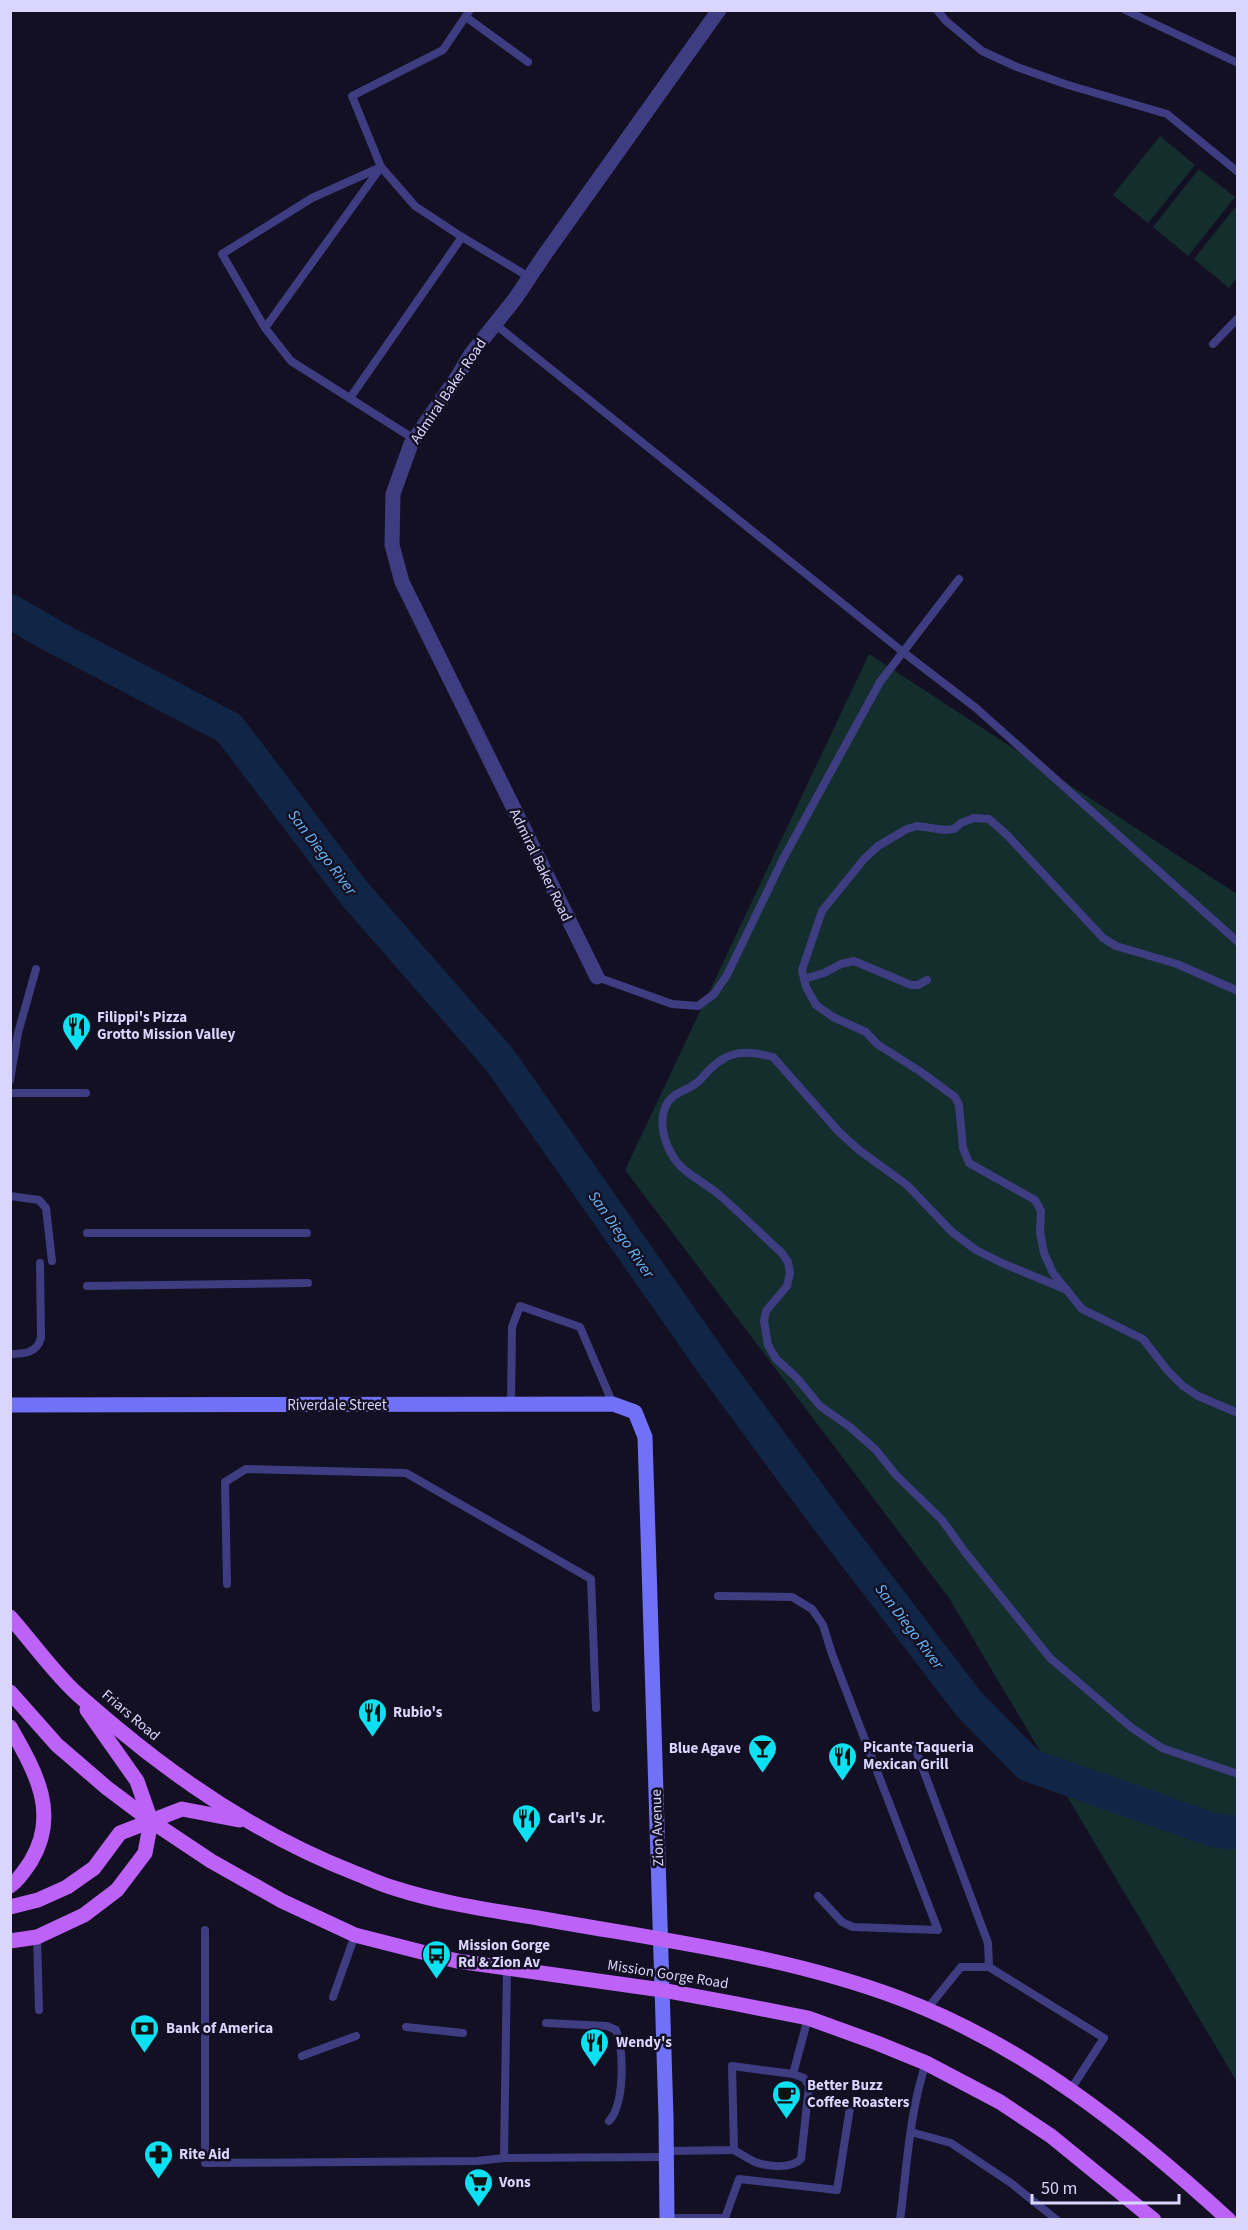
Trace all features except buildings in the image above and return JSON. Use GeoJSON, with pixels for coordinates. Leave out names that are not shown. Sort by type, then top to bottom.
{"type":"FeatureCollection","features":[{"type":"Feature","properties":{"kind":"main road","name":"Friars Road"},"geometry":{"type":"LineString","coordinates":[[10,1617],[74,1691],[174,1774],[245,1821]]}},
{"type":"Feature","properties":{"kind":"main road"},"geometry":{"type":"LineString","coordinates":[[10,1941],[37,1937],[84,1915],[117,1890],[145,1853],[151,1821],[137,1781],[74,1691]]}},
{"type":"Feature","properties":{"kind":"main road"},"geometry":{"type":"LineString","coordinates":[[10,1692],[57,1745],[151,1821]]}},
{"type":"Feature","properties":{"kind":"main road"},"geometry":{"type":"LineString","coordinates":[[10,1727],[36,1774],[41,1789],[44,1819],[42,1835],[36,1852],[26,1869],[10,1886]]}},
{"type":"Feature","properties":{"kind":"main road"},"geometry":{"type":"LineString","coordinates":[[10,1907],[38,1900],[67,1887],[94,1868],[120,1833],[182,1809],[245,1821]]}},
{"type":"Feature","properties":{"kind":"main road","name":"Mission Gorge Road"},"geometry":{"type":"LineString","coordinates":[[151,1821],[211,1861],[272,1896],[355,1935],[457,1961],[662,1990],[808,2018],[877,2043],[926,2063],[1000,2102],[1051,2136],[1154,2220]]}},
{"type":"Feature","properties":{"kind":"main road","name":"Mission Gorge Road"},"geometry":{"type":"LineString","coordinates":[[245,1821],[322,1860],[393,1888],[479,1908],[750,1956],[825,1975],[927,2009],[1012,2052],[1071,2089],[1200,2193],[1228,2220]]}},
{"type":"Feature","properties":{"kind":"street","name":"Admiral Baker Road"},"geometry":{"type":"LineString","coordinates":[[597,977],[402,582],[392,544],[393,494],[414,439],[471,354],[496,325],[719,10]]}},
{"type":"Feature","properties":{"kind":"street","name":"Riverdale Street"},"geometry":{"type":"LineString","coordinates":[[10,1405],[613,1404],[636,1412],[645,1437]]}},
{"type":"Feature","properties":{"kind":"street","name":"Zion Avenue"},"geometry":{"type":"LineString","coordinates":[[645,1437],[667,2154],[667,2219]]}},
{"type":"Feature","properties":{"kind":"lane"},"geometry":{"type":"LineString","coordinates":[[938,10],[946,21],[982,51],[1017,67],[1068,85],[1167,114],[1238,172]]}},
{"type":"Feature","properties":{"kind":"lane"},"geometry":{"type":"LineString","coordinates":[[1125,10],[1238,63]]}},
{"type":"Feature","properties":{"kind":"lane"},"geometry":{"type":"LineString","coordinates":[[528,62],[468,14],[443,50],[352,96],[381,166],[415,206],[529,277]]}},
{"type":"Feature","properties":{"kind":"lane"},"geometry":{"type":"LineString","coordinates":[[265,328],[381,166]]}},
{"type":"Feature","properties":{"kind":"lane"},"geometry":{"type":"LineString","coordinates":[[381,166],[312,198],[222,254],[265,328],[291,361],[414,439]]}},
{"type":"Feature","properties":{"kind":"lane"},"geometry":{"type":"LineString","coordinates":[[350,398],[462,237]]}},
{"type":"Feature","properties":{"kind":"lane"},"geometry":{"type":"LineString","coordinates":[[1213,344],[1238,318]]}},
{"type":"Feature","properties":{"kind":"lane"},"geometry":{"type":"LineString","coordinates":[[496,325],[976,708],[1238,942]]}},
{"type":"Feature","properties":{"kind":"lane"},"geometry":{"type":"LineString","coordinates":[[597,977],[672,1004],[698,1006],[714,994],[727,975],[783,859],[880,682],[959,579]]}},
{"type":"Feature","properties":{"kind":"lane"},"geometry":{"type":"LineString","coordinates":[[1238,992],[1177,964],[1116,946],[1103,938],[1007,835],[989,819],[974,818],[961,823],[954,829],[917,826],[907,829],[878,846],[864,859],[822,910],[802,970],[816,1005],[833,1017],[866,1032],[877,1044],[956,1097],[959,1105],[963,1148],[969,1163],[1035,1200],[1041,1211],[1040,1232],[1044,1253],[1053,1273],[1082,1309],[1143,1339],[1167,1370],[1183,1386],[1198,1396],[1238,1413]]}},
{"type":"Feature","properties":{"kind":"lane"},"geometry":{"type":"LineString","coordinates":[[804,979],[854,961],[911,985],[918,985],[927,980]]}},
{"type":"Feature","properties":{"kind":"lane"},"geometry":{"type":"LineString","coordinates":[[10,1080],[18,1033],[36,969]]}},
{"type":"Feature","properties":{"kind":"lane"},"geometry":{"type":"LineString","coordinates":[[1067,1290],[993,1259],[976,1250],[952,1232],[907,1185],[859,1150],[839,1132],[791,1075],[773,1058],[738,1052],[723,1057],[695,1086],[675,1095],[667,1104],[662,1122],[664,1138],[675,1161],[716,1193],[781,1252],[788,1262],[790,1273],[787,1286],[766,1311],[764,1321],[768,1345],[776,1359],[796,1377],[820,1406],[850,1427],[876,1450],[896,1474],[942,1520],[1050,1658],[1132,1728],[1162,1748],[1238,1774]]}},
{"type":"Feature","properties":{"kind":"lane"},"geometry":{"type":"LineString","coordinates":[[10,1093],[86,1093]]}},
{"type":"Feature","properties":{"kind":"lane"},"geometry":{"type":"LineString","coordinates":[[10,1196],[39,1200],[46,1208],[52,1261]]}},
{"type":"Feature","properties":{"kind":"lane"},"geometry":{"type":"LineString","coordinates":[[87,1233],[307,1233]]}},
{"type":"Feature","properties":{"kind":"lane"},"geometry":{"type":"LineString","coordinates":[[10,1354],[32,1351],[40,1345],[40,1263]]}},
{"type":"Feature","properties":{"kind":"lane"},"geometry":{"type":"LineString","coordinates":[[87,1286],[308,1283]]}},
{"type":"Feature","properties":{"kind":"lane"},"geometry":{"type":"LineString","coordinates":[[511,1404],[512,1327],[520,1306],[580,1327],[613,1404]]}},
{"type":"Feature","properties":{"kind":"lane"},"geometry":{"type":"LineString","coordinates":[[227,1584],[225,1482],[246,1468],[406,1473],[591,1579],[596,1708]]}},
{"type":"Feature","properties":{"kind":"lane"},"geometry":{"type":"LineString","coordinates":[[718,1596],[792,1597],[812,1609],[823,1625],[832,1654],[938,1930],[853,1927],[842,1922],[818,1896]]}},
{"type":"Feature","properties":{"kind":"lane"},"geometry":{"type":"LineString","coordinates":[[914,1745],[988,1943],[989,1967]]}},
{"type":"Feature","properties":{"kind":"lane"},"geometry":{"type":"LineString","coordinates":[[205,1930],[205,2163],[477,2161],[504,2158],[734,2150],[756,2162],[789,2166],[801,2159],[809,2086],[804,2078],[793,2074],[732,2066],[734,2150]]}},
{"type":"Feature","properties":{"kind":"lane"},"geometry":{"type":"LineString","coordinates":[[333,1996],[355,1935]]}},
{"type":"Feature","properties":{"kind":"lane"},"geometry":{"type":"LineString","coordinates":[[37,1937],[39,2010]]}},
{"type":"Feature","properties":{"kind":"lane"},"geometry":{"type":"LineString","coordinates":[[504,2158],[507,1967]]}},
{"type":"Feature","properties":{"kind":"lane"},"geometry":{"type":"LineString","coordinates":[[927,2009],[961,1967],[989,1967],[1104,2038],[1071,2089]]}},
{"type":"Feature","properties":{"kind":"lane"},"geometry":{"type":"LineString","coordinates":[[793,2074],[808,2018]]}},
{"type":"Feature","properties":{"kind":"lane"},"geometry":{"type":"LineString","coordinates":[[546,2023],[607,2025],[616,2030],[620,2041],[618,2105],[615,2115],[609,2121]]}},
{"type":"Feature","properties":{"kind":"lane"},"geometry":{"type":"LineString","coordinates":[[406,2026],[463,2033]]}},
{"type":"Feature","properties":{"kind":"lane"},"geometry":{"type":"LineString","coordinates":[[302,2056],[356,2036]]}},
{"type":"Feature","properties":{"kind":"lane"},"geometry":{"type":"LineString","coordinates":[[900,2220],[919,2082],[926,2063]]}},
{"type":"Feature","properties":{"kind":"lane"},"geometry":{"type":"LineString","coordinates":[[667,2219],[725,2218],[739,2179],[837,2190],[850,2108]]}},
{"type":"Feature","properties":{"kind":"lane"},"geometry":{"type":"LineString","coordinates":[[911,2132],[951,2143],[1011,2183],[1057,2220]]}},
{"type":"Feature","properties":{"kind":"green space"},"geometry":{"type":"Polygon","coordinates":[[[1160,136],[1195,165],[1148,223],[1113,195],[1160,136]]]}},
{"type":"Feature","properties":{"kind":"green space"},"geometry":{"type":"Polygon","coordinates":[[[1199,169],[1235,197],[1188,256],[1153,227],[1199,169]]]}},
{"type":"Feature","properties":{"kind":"green space"},"geometry":{"type":"Polygon","coordinates":[[[1237,205],[1237,277],[1229,288],[1194,259],[1237,205]]]}},
{"type":"Feature","properties":{"kind":"green space"},"geometry":{"type":"Polygon","coordinates":[[[869,654],[1237,894],[1237,2082],[949,1598],[625,1170],[869,654]]]}},
{"type":"Feature","properties":{"kind":"waterway","name":"San Diego River"},"geometry":{"type":"LineString","coordinates":[[10,611],[51,635],[229,728],[355,894],[500,1060],[718,1371],[828,1520],[969,1704],[1029,1765],[1213,1830],[1238,1833]]}},
{"type":"Feature","properties":{"kind":"place","name":"Filippi's Pizza Grotto Mission Valley"},"geometry":{"type":"Point","coordinates":[76,1052]}},
{"type":"Feature","properties":{"kind":"place","name":"Rubio's"},"geometry":{"type":"Point","coordinates":[372,1738]}},
{"type":"Feature","properties":{"kind":"place","name":"Blue Agave"},"geometry":{"type":"Point","coordinates":[762,1774]}},
{"type":"Feature","properties":{"kind":"place","name":"Picante Taqueria Mexican Grill"},"geometry":{"type":"Point","coordinates":[842,1782]}},
{"type":"Feature","properties":{"kind":"place","name":"Carl's Jr."},"geometry":{"type":"Point","coordinates":[527,1844]}},
{"type":"Feature","properties":{"kind":"place","name":"Mission Gorge Rd & Zion Av"},"geometry":{"type":"Point","coordinates":[437,1980]}},
{"type":"Feature","properties":{"kind":"place","name":"Bank of America"},"geometry":{"type":"Point","coordinates":[145,2054]}},
{"type":"Feature","properties":{"kind":"place","name":"Wendy's"},"geometry":{"type":"Point","coordinates":[595,2068]}},
{"type":"Feature","properties":{"kind":"place","name":"Better Buzz Coffee Roasters"},"geometry":{"type":"Point","coordinates":[786,2120]}},
{"type":"Feature","properties":{"kind":"place","name":"Rite Aid"},"geometry":{"type":"Point","coordinates":[158,2180]}},
{"type":"Feature","properties":{"kind":"place","name":"Vons"},"geometry":{"type":"Point","coordinates":[478,2208]}}]}
